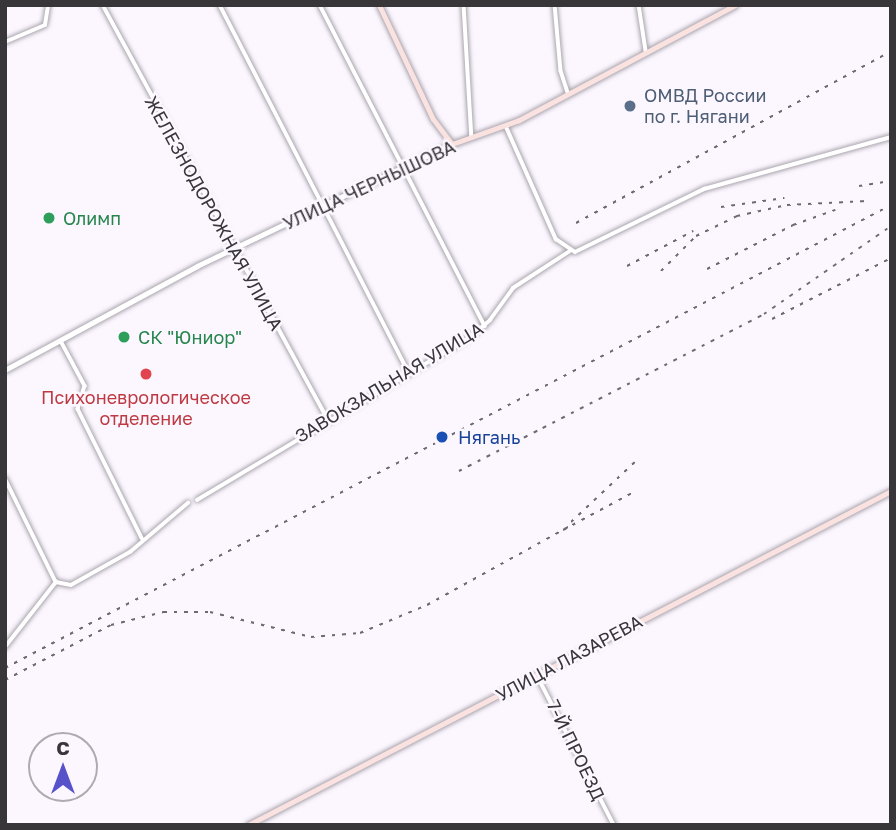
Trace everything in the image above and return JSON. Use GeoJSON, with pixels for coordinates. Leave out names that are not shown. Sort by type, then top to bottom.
{"type":"FeatureCollection","features":[{"type":"Feature","properties":{"kind":"main road"},"geometry":{"type":"LineString","coordinates":[[379,5],[433,120],[452,144]]}},
{"type":"Feature","properties":{"kind":"main road","name":"УЛИЦА ЧЕРНЫШОВА"},"geometry":{"type":"LineString","coordinates":[[452,144],[506,126],[735,5]]}},
{"type":"Feature","properties":{"kind":"main road","name":"УЛИЦА ЛАЗАРЕВА"},"geometry":{"type":"LineString","coordinates":[[248,825],[891,491]]}},
{"type":"Feature","properties":{"kind":"street"},"geometry":{"type":"LineString","coordinates":[[5,42],[45,25],[48,5]]}},
{"type":"Feature","properties":{"kind":"street","name":"ЖЕЛЕЗНОДОРОЖНАЯ УЛИЦА"},"geometry":{"type":"LineString","coordinates":[[103,5],[328,419]]}},
{"type":"Feature","properties":{"kind":"street"},"geometry":{"type":"LineString","coordinates":[[220,5],[409,372]]}},
{"type":"Feature","properties":{"kind":"street"},"geometry":{"type":"LineString","coordinates":[[320,5],[485,326]]}},
{"type":"Feature","properties":{"kind":"street"},"geometry":{"type":"LineString","coordinates":[[464,5],[472,138]]}},
{"type":"Feature","properties":{"kind":"street"},"geometry":{"type":"LineString","coordinates":[[555,5],[561,71],[569,95]]}},
{"type":"Feature","properties":{"kind":"street"},"geometry":{"type":"LineString","coordinates":[[639,5],[646,53]]}},
{"type":"Feature","properties":{"kind":"street"},"geometry":{"type":"LineString","coordinates":[[506,126],[553,233],[570,251]]}},
{"type":"Feature","properties":{"kind":"street","name":"ЗАВОКЗАЛЬНАЯ УЛИЦА"},"geometry":{"type":"LineString","coordinates":[[197,500],[485,326],[513,288],[570,251],[590,248],[715,185],[891,137]]}},
{"type":"Feature","properties":{"kind":"street","name":"УЛИЦА ЧЕРНЫШОВА"},"geometry":{"type":"LineString","coordinates":[[5,370],[322,205],[404,164],[452,144]]}},
{"type":"Feature","properties":{"kind":"street"},"geometry":{"type":"LineString","coordinates":[[61,341],[85,386],[78,409],[142,538]]}},
{"type":"Feature","properties":{"kind":"street"},"geometry":{"type":"LineString","coordinates":[[5,478],[56,582]]}},
{"type":"Feature","properties":{"kind":"street"},"geometry":{"type":"LineString","coordinates":[[56,582],[75,583],[130,552],[142,538],[188,503]]}},
{"type":"Feature","properties":{"kind":"street"},"geometry":{"type":"LineString","coordinates":[[5,648],[56,582]]}},
{"type":"Feature","properties":{"kind":"street","name":"7-Й ПРОЕЗД"},"geometry":{"type":"LineString","coordinates":[[537,675],[614,825]]}},
{"type":"Feature","properties":{"kind":"railway"},"geometry":{"type":"LineString","coordinates":[[576,223],[891,51]]}},
{"type":"Feature","properties":{"kind":"railway"},"geometry":{"type":"LineString","coordinates":[[859,186],[891,181]]}},
{"type":"Feature","properties":{"kind":"railway"},"geometry":{"type":"LineString","coordinates":[[721,207],[784,198]]}},
{"type":"Feature","properties":{"kind":"railway"},"geometry":{"type":"LineString","coordinates":[[661,271],[696,236],[737,216],[787,205],[867,201]]}},
{"type":"Feature","properties":{"kind":"railway"},"geometry":{"type":"LineString","coordinates":[[5,668],[891,205]]}},
{"type":"Feature","properties":{"kind":"railway"},"geometry":{"type":"LineString","coordinates":[[707,269],[793,225],[835,210]]}},
{"type":"Feature","properties":{"kind":"railway"},"geometry":{"type":"LineString","coordinates":[[459,471],[764,314],[891,226]]}},
{"type":"Feature","properties":{"kind":"railway"},"geometry":{"type":"LineString","coordinates":[[627,266],[693,231]]}},
{"type":"Feature","properties":{"kind":"railway"},"geometry":{"type":"LineString","coordinates":[[772,319],[891,258]]}},
{"type":"Feature","properties":{"kind":"railway"},"geometry":{"type":"LineString","coordinates":[[571,522],[636,461]]}},
{"type":"Feature","properties":{"kind":"railway"},"geometry":{"type":"LineString","coordinates":[[563,530],[632,493]]}},
{"type":"Feature","properties":{"kind":"railway"},"geometry":{"type":"LineString","coordinates":[[5,680],[111,625],[163,612],[210,612],[311,637],[360,633],[427,605],[570,526]]}},
{"type":"Feature","properties":{"kind":"place","name":"ОМВД России по г. Нягани"},"geometry":{"type":"Point","coordinates":[630,106]}},
{"type":"Feature","properties":{"kind":"place","name":"Олимп"},"geometry":{"type":"Point","coordinates":[49,218]}},
{"type":"Feature","properties":{"kind":"place","name":"СК \"Юниор\""},"geometry":{"type":"Point","coordinates":[124,337]}},
{"type":"Feature","properties":{"kind":"place","name":"Психоневрологическое отделение"},"geometry":{"type":"Point","coordinates":[146,374]}},
{"type":"Feature","properties":{"kind":"place","name":"Нягань"},"geometry":{"type":"Point","coordinates":[442,437]}}]}
